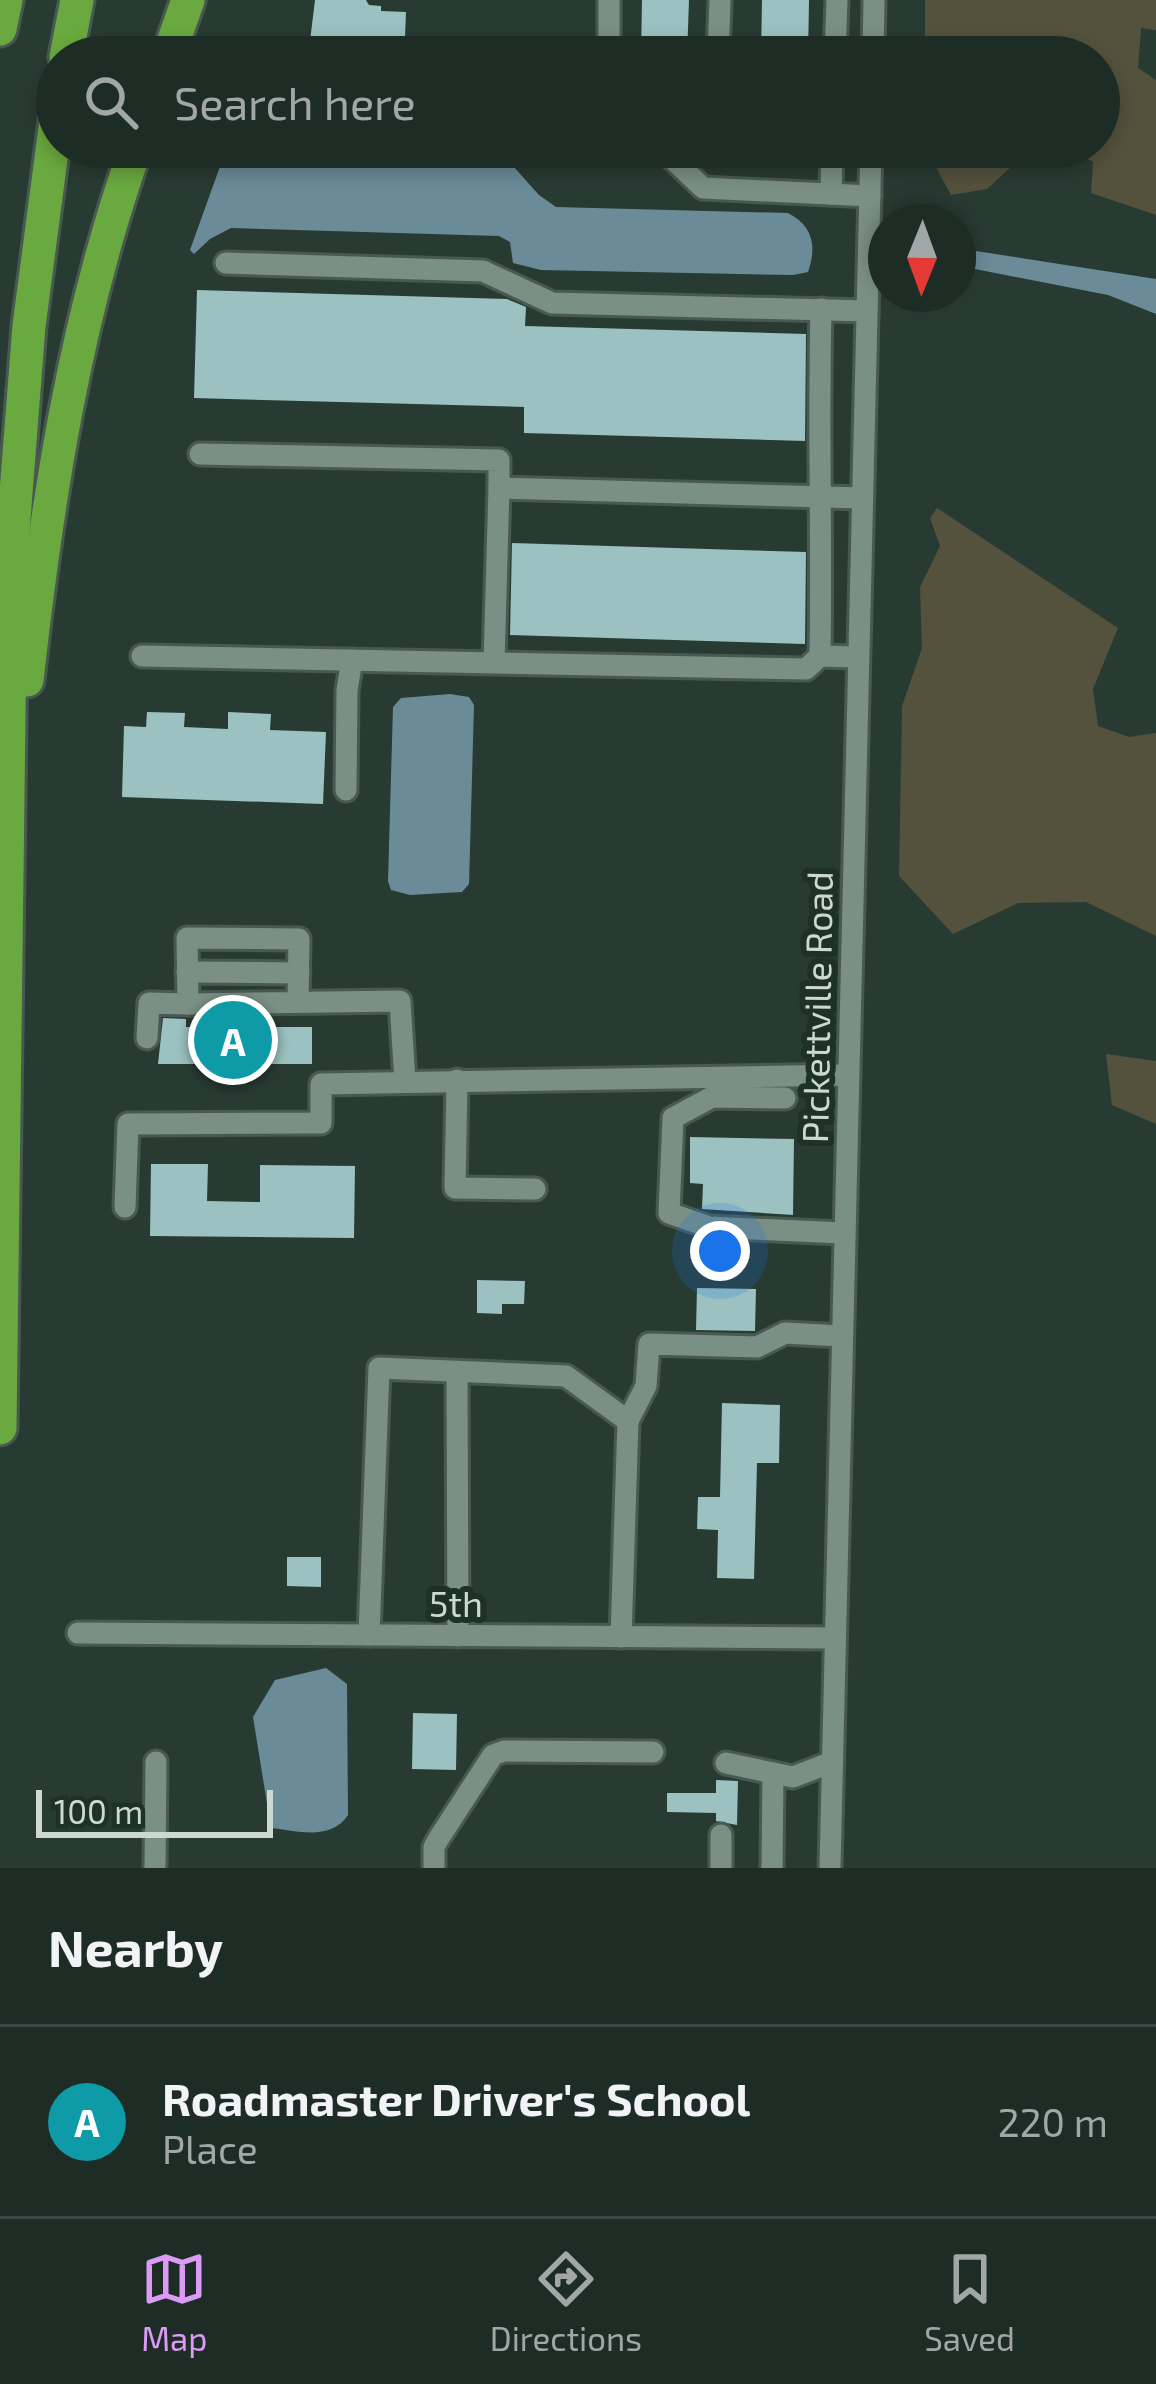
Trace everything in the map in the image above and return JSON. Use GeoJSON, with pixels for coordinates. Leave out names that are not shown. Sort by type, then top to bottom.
{"type":"FeatureCollection","features":[{"type":"Feature","properties":{"kind":"highway"},"geometry":{"type":"LineString","coordinates":[[0,29],[6,0]]}},
{"type":"Feature","properties":{"kind":"highway"},"geometry":{"type":"LineString","coordinates":[[70,36],[76,0]]}},
{"type":"Feature","properties":{"kind":"highway"},"geometry":{"type":"LineString","coordinates":[[175,36],[188,0]]}},
{"type":"Feature","properties":{"kind":"highway"},"geometry":{"type":"LineString","coordinates":[[0,1428],[15,480],[50,168]]}},
{"type":"Feature","properties":{"kind":"highway"},"geometry":{"type":"LineString","coordinates":[[5,885],[44,527],[92,297],[130,168]]}},
{"type":"Feature","properties":{"kind":"street"},"geometry":{"type":"LineString","coordinates":[[609,0],[609,36]]}},
{"type":"Feature","properties":{"kind":"street"},"geometry":{"type":"LineString","coordinates":[[719,36],[720,0]]}},
{"type":"Feature","properties":{"kind":"street"},"geometry":{"type":"LineString","coordinates":[[836,36],[837,0]]}},
{"type":"Feature","properties":{"kind":"street"},"geometry":{"type":"LineString","coordinates":[[873,36],[874,0]]}},
{"type":"Feature","properties":{"kind":"street"},"geometry":{"type":"LineString","coordinates":[[682,168],[703,188],[869,196]]}},
{"type":"Feature","properties":{"kind":"street"},"geometry":{"type":"LineString","coordinates":[[831,194],[832,168]]}},
{"type":"Feature","properties":{"kind":"street","name":"Pickettville Road"},"geometry":{"type":"LineString","coordinates":[[830,1868],[870,168]]}},
{"type":"Feature","properties":{"kind":"street"},"geometry":{"type":"LineString","coordinates":[[226,262],[483,271],[552,303],[867,310]]}},
{"type":"Feature","properties":{"kind":"street"},"geometry":{"type":"LineString","coordinates":[[820,656],[821,309]]}},
{"type":"Feature","properties":{"kind":"street"},"geometry":{"type":"LineString","coordinates":[[200,454],[500,460],[494,662]]}},
{"type":"Feature","properties":{"kind":"street"},"geometry":{"type":"LineString","coordinates":[[499,488],[862,498]]}},
{"type":"Feature","properties":{"kind":"street"},"geometry":{"type":"LineString","coordinates":[[142,656],[806,669],[820,656],[858,657]]}},
{"type":"Feature","properties":{"kind":"street"},"geometry":{"type":"LineString","coordinates":[[346,790],[346,690],[352,660]]}},
{"type":"Feature","properties":{"kind":"street"},"geometry":{"type":"LineString","coordinates":[[188,1004],[187,938],[299,939],[298,1002]]}},
{"type":"Feature","properties":{"kind":"street"},"geometry":{"type":"LineString","coordinates":[[188,972],[299,973]]}},
{"type":"Feature","properties":{"kind":"street"},"geometry":{"type":"LineString","coordinates":[[147,1038],[149,1003],[400,1001],[405,1082]]}},
{"type":"Feature","properties":{"kind":"street"},"geometry":{"type":"LineString","coordinates":[[125,1207],[128,1124],[322,1123],[321,1084],[847,1075]]}},
{"type":"Feature","properties":{"kind":"street"},"geometry":{"type":"LineString","coordinates":[[457,1081],[455,1187],[535,1189]]}},
{"type":"Feature","properties":{"kind":"street"},"geometry":{"type":"LineString","coordinates":[[784,1098],[712,1097],[673,1118],[669,1213],[709,1227],[843,1233]]}},
{"type":"Feature","properties":{"kind":"street"},"geometry":{"type":"LineString","coordinates":[[621,1637],[628,1421],[646,1386],[649,1344],[758,1348],[785,1334],[841,1336]]}},
{"type":"Feature","properties":{"kind":"street"},"geometry":{"type":"LineString","coordinates":[[369,1635],[379,1368],[566,1376],[628,1421]]}},
{"type":"Feature","properties":{"kind":"street"},"geometry":{"type":"LineString","coordinates":[[457,1374],[458,1636]]}},
{"type":"Feature","properties":{"kind":"street","name":"5th"},"geometry":{"type":"LineString","coordinates":[[78,1633],[833,1638]]}},
{"type":"Feature","properties":{"kind":"street"},"geometry":{"type":"LineString","coordinates":[[434,1868],[434,1847],[493,1754],[652,1752]]}},
{"type":"Feature","properties":{"kind":"street"},"geometry":{"type":"LineString","coordinates":[[154,1868],[156,1762]]}},
{"type":"Feature","properties":{"kind":"street"},"geometry":{"type":"LineString","coordinates":[[726,1763],[793,1777],[832,1762]]}},
{"type":"Feature","properties":{"kind":"street"},"geometry":{"type":"LineString","coordinates":[[772,1868],[773,1773]]}},
{"type":"Feature","properties":{"kind":"street"},"geometry":{"type":"LineString","coordinates":[[721,1834],[721,1868]]}},
{"type":"Feature","properties":{"kind":"shaded area"},"geometry":{"type":"Polygon","coordinates":[[[925,0],[1156,0],[1156,30],[1141,28],[1138,68],[1156,80],[1156,215],[1091,193],[1093,168],[1120,168],[1120,36],[925,36],[925,0]]]}},
{"type":"Feature","properties":{"kind":"shaded area"},"geometry":{"type":"Polygon","coordinates":[[[936,168],[1010,168],[987,189],[951,195],[936,168]]]}},
{"type":"Feature","properties":{"kind":"shaded area"},"geometry":{"type":"Polygon","coordinates":[[[937,508],[1118,628],[1093,689],[1098,726],[1129,737],[1156,733],[1156,936],[1086,902],[1018,903],[953,934],[899,876],[902,706],[922,648],[920,587],[940,546],[930,518],[937,508]]]}},
{"type":"Feature","properties":{"kind":"shaded area"},"geometry":{"type":"Polygon","coordinates":[[[1106,1054],[1156,1061],[1156,1124],[1112,1105],[1106,1054]]]}},
{"type":"Feature","properties":{"kind":"water"},"geometry":{"type":"Polygon","coordinates":[[[219,168],[515,168],[556,207],[788,213],[808,231],[812,245],[808,272],[793,275],[541,270],[513,263],[510,242],[499,236],[231,228],[194,254],[190,250],[219,168]]]}},
{"type":"Feature","properties":{"kind":"water"},"geometry":{"type":"Polygon","coordinates":[[[976,251],[1156,279],[1156,314],[1108,295],[976,269],[976,251]]]}},
{"type":"Feature","properties":{"kind":"water"},"geometry":{"type":"Polygon","coordinates":[[[469,697],[474,705],[469,884],[462,892],[410,895],[391,890],[388,881],[393,707],[401,698],[469,697]]]}},
{"type":"Feature","properties":{"kind":"water"},"geometry":{"type":"Polygon","coordinates":[[[326,1668],[347,1684],[348,1815],[323,1831],[271,1828],[253,1717],[275,1680],[326,1668]]]}},
{"type":"Feature","properties":{"kind":"building"},"geometry":{"type":"Polygon","coordinates":[[[315,0],[366,0],[381,6],[381,11],[406,12],[405,36],[311,36],[315,0]]]}},
{"type":"Feature","properties":{"kind":"building"},"geometry":{"type":"Polygon","coordinates":[[[642,0],[689,0],[688,36],[641,36],[642,0]]]}},
{"type":"Feature","properties":{"kind":"building"},"geometry":{"type":"Polygon","coordinates":[[[762,0],[809,0],[808,36],[761,36],[762,0]]]}},
{"type":"Feature","properties":{"kind":"building"},"geometry":{"type":"Polygon","coordinates":[[[197,290],[507,299],[526,307],[525,326],[806,334],[805,441],[524,433],[524,407],[194,398],[197,290]]]}},
{"type":"Feature","properties":{"kind":"building"},"geometry":{"type":"Polygon","coordinates":[[[512,543],[806,552],[805,644],[510,635],[512,543]]]}},
{"type":"Feature","properties":{"kind":"building"},"geometry":{"type":"Polygon","coordinates":[[[147,712],[185,713],[184,727],[228,729],[228,712],[271,714],[270,730],[326,732],[323,804],[122,797],[124,726],[146,727],[147,712]]]}},
{"type":"Feature","properties":{"kind":"building"},"geometry":{"type":"Polygon","coordinates":[[[163,1018],[186,1019],[186,1027],[312,1027],[312,1064],[158,1064],[163,1018]]]}},
{"type":"Feature","properties":{"kind":"building"},"geometry":{"type":"Polygon","coordinates":[[[690,1137],[794,1139],[793,1215],[702,1209],[703,1184],[690,1183],[690,1137]]]}},
{"type":"Feature","properties":{"kind":"building"},"geometry":{"type":"Polygon","coordinates":[[[151,1164],[208,1164],[207,1201],[260,1202],[260,1165],[355,1166],[354,1238],[150,1236],[151,1164]]]}},
{"type":"Feature","properties":{"kind":"building"},"geometry":{"type":"Polygon","coordinates":[[[477,1280],[525,1281],[524,1304],[502,1304],[502,1314],[477,1313],[477,1280]]]}},
{"type":"Feature","properties":{"kind":"building"},"geometry":{"type":"Polygon","coordinates":[[[697,1288],[756,1289],[755,1331],[696,1330],[697,1288]]]}},
{"type":"Feature","properties":{"kind":"building"},"geometry":{"type":"Polygon","coordinates":[[[722,1403],[780,1405],[779,1463],[757,1463],[754,1579],[717,1578],[718,1530],[697,1529],[698,1497],[720,1497],[722,1403]]]}},
{"type":"Feature","properties":{"kind":"building"},"geometry":{"type":"Polygon","coordinates":[[[287,1557],[321,1557],[321,1587],[287,1586],[287,1557]]]}},
{"type":"Feature","properties":{"kind":"building"},"geometry":{"type":"Polygon","coordinates":[[[413,1713],[457,1714],[456,1770],[412,1769],[413,1713]]]}},
{"type":"Feature","properties":{"kind":"building"},"geometry":{"type":"Polygon","coordinates":[[[716,1780],[738,1781],[737,1825],[716,1821],[716,1813],[667,1812],[667,1793],[716,1793],[716,1780]]]}},
{"type":"Feature","properties":{"kind":"place","name":"Roadmaster Driver's School"},"geometry":{"type":"Point","coordinates":[233,1040]}}]}
